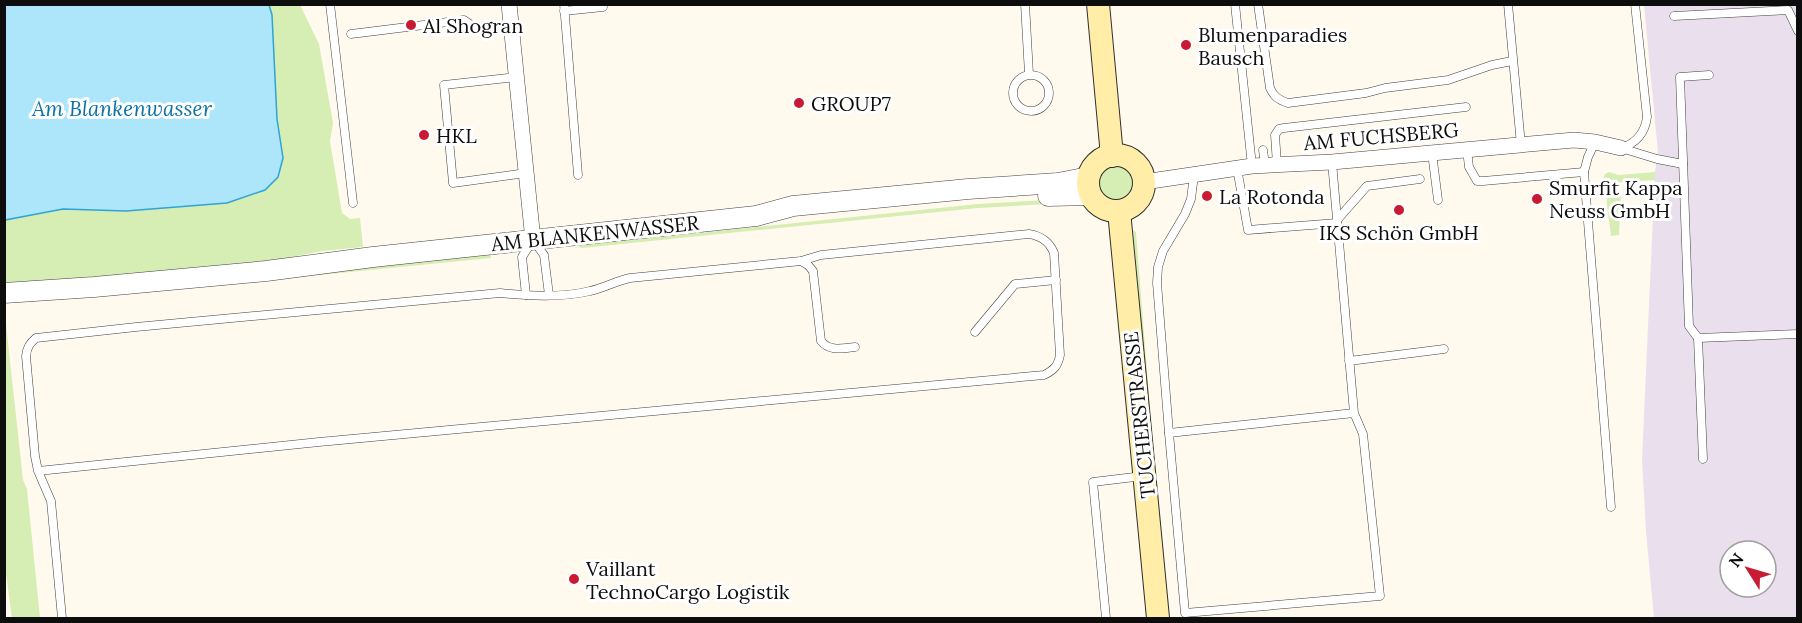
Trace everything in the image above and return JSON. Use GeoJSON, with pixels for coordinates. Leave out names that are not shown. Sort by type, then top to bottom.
{"type":"FeatureCollection","features":[{"type":"Feature","properties":{"kind":"main road"},"geometry":{"type":"LineString","coordinates":[[1098,4],[1112,156]]}},
{"type":"Feature","properties":{"kind":"main road"},"geometry":{"type":"LineString","coordinates":[[1112,156],[1122,156],[1137,164],[1144,182],[1137,201],[1129,208],[1119,211],[1101,207],[1090,186],[1092,170],[1097,163],[1112,156]]}},
{"type":"Feature","properties":{"kind":"main road","name":"TUCHERSTRASSE"},"geometry":{"type":"LineString","coordinates":[[1119,211],[1158,618]]}},
{"type":"Feature","properties":{"kind":"street"},"geometry":{"type":"LineString","coordinates":[[509,4],[533,240]]}},
{"type":"Feature","properties":{"kind":"street","name":"AM FUCHSBERG"},"geometry":{"type":"LineString","coordinates":[[1144,182],[1259,163],[1332,162],[1574,140],[1621,148]]}},
{"type":"Feature","properties":{"kind":"street","name":"AM BLANKENWASSER"},"geometry":{"type":"LineString","coordinates":[[4,293],[254,272],[327,262],[756,216],[793,206],[968,189],[1058,183],[1090,186]]}},
{"type":"Feature","properties":{"kind":"lane"},"geometry":{"type":"LineString","coordinates":[[330,4],[353,203]]}},
{"type":"Feature","properties":{"kind":"lane"},"geometry":{"type":"LineString","coordinates":[[1025,4],[1029,74]]}},
{"type":"Feature","properties":{"kind":"lane"},"geometry":{"type":"LineString","coordinates":[[1235,4],[1259,163],[1248,230],[1337,221],[1367,186],[1419,179]]}},
{"type":"Feature","properties":{"kind":"lane"},"geometry":{"type":"LineString","coordinates":[[1258,4],[1270,88],[1274,95],[1288,103],[1448,80],[1491,65],[1512,61]]}},
{"type":"Feature","properties":{"kind":"lane"},"geometry":{"type":"LineString","coordinates":[[1508,4],[1521,145]]}},
{"type":"Feature","properties":{"kind":"lane"},"geometry":{"type":"LineString","coordinates":[[1621,148],[1639,138],[1645,128],[1647,117],[1635,4]]}},
{"type":"Feature","properties":{"kind":"lane"},"geometry":{"type":"LineString","coordinates":[[578,175],[564,8],[603,7]]}},
{"type":"Feature","properties":{"kind":"lane"},"geometry":{"type":"LineString","coordinates":[[1674,16],[1788,10],[1797,31]]}},
{"type":"Feature","properties":{"kind":"lane"},"geometry":{"type":"LineString","coordinates":[[351,34],[465,20],[477,30],[511,25]]}},
{"type":"Feature","properties":{"kind":"lane"},"geometry":{"type":"LineString","coordinates":[[1029,74],[1042,78],[1048,85],[1050,94],[1044,106],[1035,111],[1023,110],[1013,99],[1012,92],[1015,84],[1020,78],[1029,74]]}},
{"type":"Feature","properties":{"kind":"lane"},"geometry":{"type":"LineString","coordinates":[[1703,459],[1698,338],[1689,326],[1680,77],[1709,75]]}},
{"type":"Feature","properties":{"kind":"lane"},"geometry":{"type":"LineString","coordinates":[[516,77],[444,85],[453,183],[526,173]]}},
{"type":"Feature","properties":{"kind":"lane"},"geometry":{"type":"LineString","coordinates":[[1259,163],[1279,129],[1466,107]]}},
{"type":"Feature","properties":{"kind":"lane"},"geometry":{"type":"LineString","coordinates":[[1595,142],[1584,171],[1611,507]]}},
{"type":"Feature","properties":{"kind":"lane"},"geometry":{"type":"LineString","coordinates":[[1621,148],[1683,164]]}},
{"type":"Feature","properties":{"kind":"lane"},"geometry":{"type":"LineString","coordinates":[[1467,150],[1468,167],[1477,181],[1584,171]]}},
{"type":"Feature","properties":{"kind":"lane"},"geometry":{"type":"LineString","coordinates":[[1432,153],[1438,200]]}},
{"type":"Feature","properties":{"kind":"lane"},"geometry":{"type":"LineString","coordinates":[[1194,175],[1191,199],[1185,214],[1163,251],[1158,267],[1169,433],[1185,613],[1380,597],[1363,434],[1354,413],[1332,162]]}},
{"type":"Feature","properties":{"kind":"lane"},"geometry":{"type":"LineString","coordinates":[[38,471],[333,440],[1044,375],[1053,371],[1060,355],[1052,248],[1040,236],[1029,234],[821,255],[801,261],[630,278],[589,292],[526,296],[500,293],[36,338],[27,349],[26,356],[35,456],[38,471],[51,501],[62,618]]}},
{"type":"Feature","properties":{"kind":"lane"},"geometry":{"type":"LineString","coordinates":[[526,296],[522,257],[533,240],[544,255],[549,295]]}},
{"type":"Feature","properties":{"kind":"lane"},"geometry":{"type":"LineString","coordinates":[[801,261],[813,271],[820,340],[824,345],[832,348],[855,347]]}},
{"type":"Feature","properties":{"kind":"lane"},"geometry":{"type":"LineString","coordinates":[[975,332],[1015,284],[1056,280]]}},
{"type":"Feature","properties":{"kind":"lane"},"geometry":{"type":"LineString","coordinates":[[1698,338],[1797,334]]}},
{"type":"Feature","properties":{"kind":"lane"},"geometry":{"type":"LineString","coordinates":[[1349,361],[1444,349]]}},
{"type":"Feature","properties":{"kind":"lane"},"geometry":{"type":"LineString","coordinates":[[1169,433],[1354,413]]}},
{"type":"Feature","properties":{"kind":"lane"},"geometry":{"type":"LineString","coordinates":[[1106,618],[1094,482],[1145,476]]}},
{"type":"Feature","properties":{"kind":"shaded area"},"geometry":{"type":"Polygon","coordinates":[[[1644,5],[1797,5],[1797,618],[1654,618],[1642,459],[1655,172],[1658,153],[1644,5]]]}},
{"type":"Feature","properties":{"kind":"green space"},"geometry":{"type":"Polygon","coordinates":[[[269,5],[300,5],[319,44],[333,123],[330,141],[342,213],[350,219],[360,218],[363,247],[322,251],[251,265],[5,285],[5,220],[63,209],[126,211],[227,203],[265,190],[283,158],[277,119],[272,16],[269,5]]]}},
{"type":"Feature","properties":{"kind":"green space"},"geometry":{"type":"Polygon","coordinates":[[[1116,164],[1124,165],[1130,170],[1135,176],[1135,192],[1130,198],[1124,203],[1116,204],[1108,203],[1102,198],[1097,192],[1096,184],[1097,176],[1102,170],[1108,165],[1116,164]]]}},
{"type":"Feature","properties":{"kind":"green space"},"geometry":{"type":"Polygon","coordinates":[[[1609,172],[1619,175],[1655,172],[1655,180],[1622,182],[1620,187],[1612,187],[1613,193],[1621,193],[1619,235],[1611,236],[1607,190],[1612,184],[1605,184],[1603,179],[1609,172]]]}},
{"type":"Feature","properties":{"kind":"green space"},"geometry":{"type":"Polygon","coordinates":[[[1067,199],[1066,203],[978,208],[578,247],[978,204],[1067,199]]]}},
{"type":"Feature","properties":{"kind":"green space"},"geometry":{"type":"Polygon","coordinates":[[[1133,230],[1136,232],[1169,618],[1167,618],[1133,230]]]}},
{"type":"Feature","properties":{"kind":"green space"},"geometry":{"type":"Polygon","coordinates":[[[491,254],[491,258],[97,297],[7,303],[7,300],[97,294],[491,254]]]}},
{"type":"Feature","properties":{"kind":"green space"},"geometry":{"type":"Polygon","coordinates":[[[5,315],[23,480],[27,489],[40,618],[12,618],[4,559],[5,315]]]}},
{"type":"Feature","properties":{"kind":"water","name":"Am Blankenwasser"},"geometry":{"type":"Polygon","coordinates":[[[5,4],[269,5],[272,15],[277,119],[283,158],[278,177],[265,190],[227,203],[126,211],[63,209],[5,220],[5,4]]]}},
{"type":"Feature","properties":{"kind":"place","name":"Al Shogran"},"geometry":{"type":"Point","coordinates":[411,25]}},
{"type":"Feature","properties":{"kind":"place","name":"Blumenparadies Bausch"},"geometry":{"type":"Point","coordinates":[1186,45]}},
{"type":"Feature","properties":{"kind":"place","name":"GROUP7"},"geometry":{"type":"Point","coordinates":[799,103]}},
{"type":"Feature","properties":{"kind":"place","name":"HKL"},"geometry":{"type":"Point","coordinates":[424,135]}},
{"type":"Feature","properties":{"kind":"place","name":"La Rotonda"},"geometry":{"type":"Point","coordinates":[1207,196]}},
{"type":"Feature","properties":{"kind":"place","name":"Smurfit Kappa Neuss GmbH"},"geometry":{"type":"Point","coordinates":[1537,199]}},
{"type":"Feature","properties":{"kind":"place","name":"IKS Schön GmbH"},"geometry":{"type":"Point","coordinates":[1399,210]}},
{"type":"Feature","properties":{"kind":"place","name":"Vaillant TechnoCargo Logistik"},"geometry":{"type":"Point","coordinates":[574,579]}}]}
